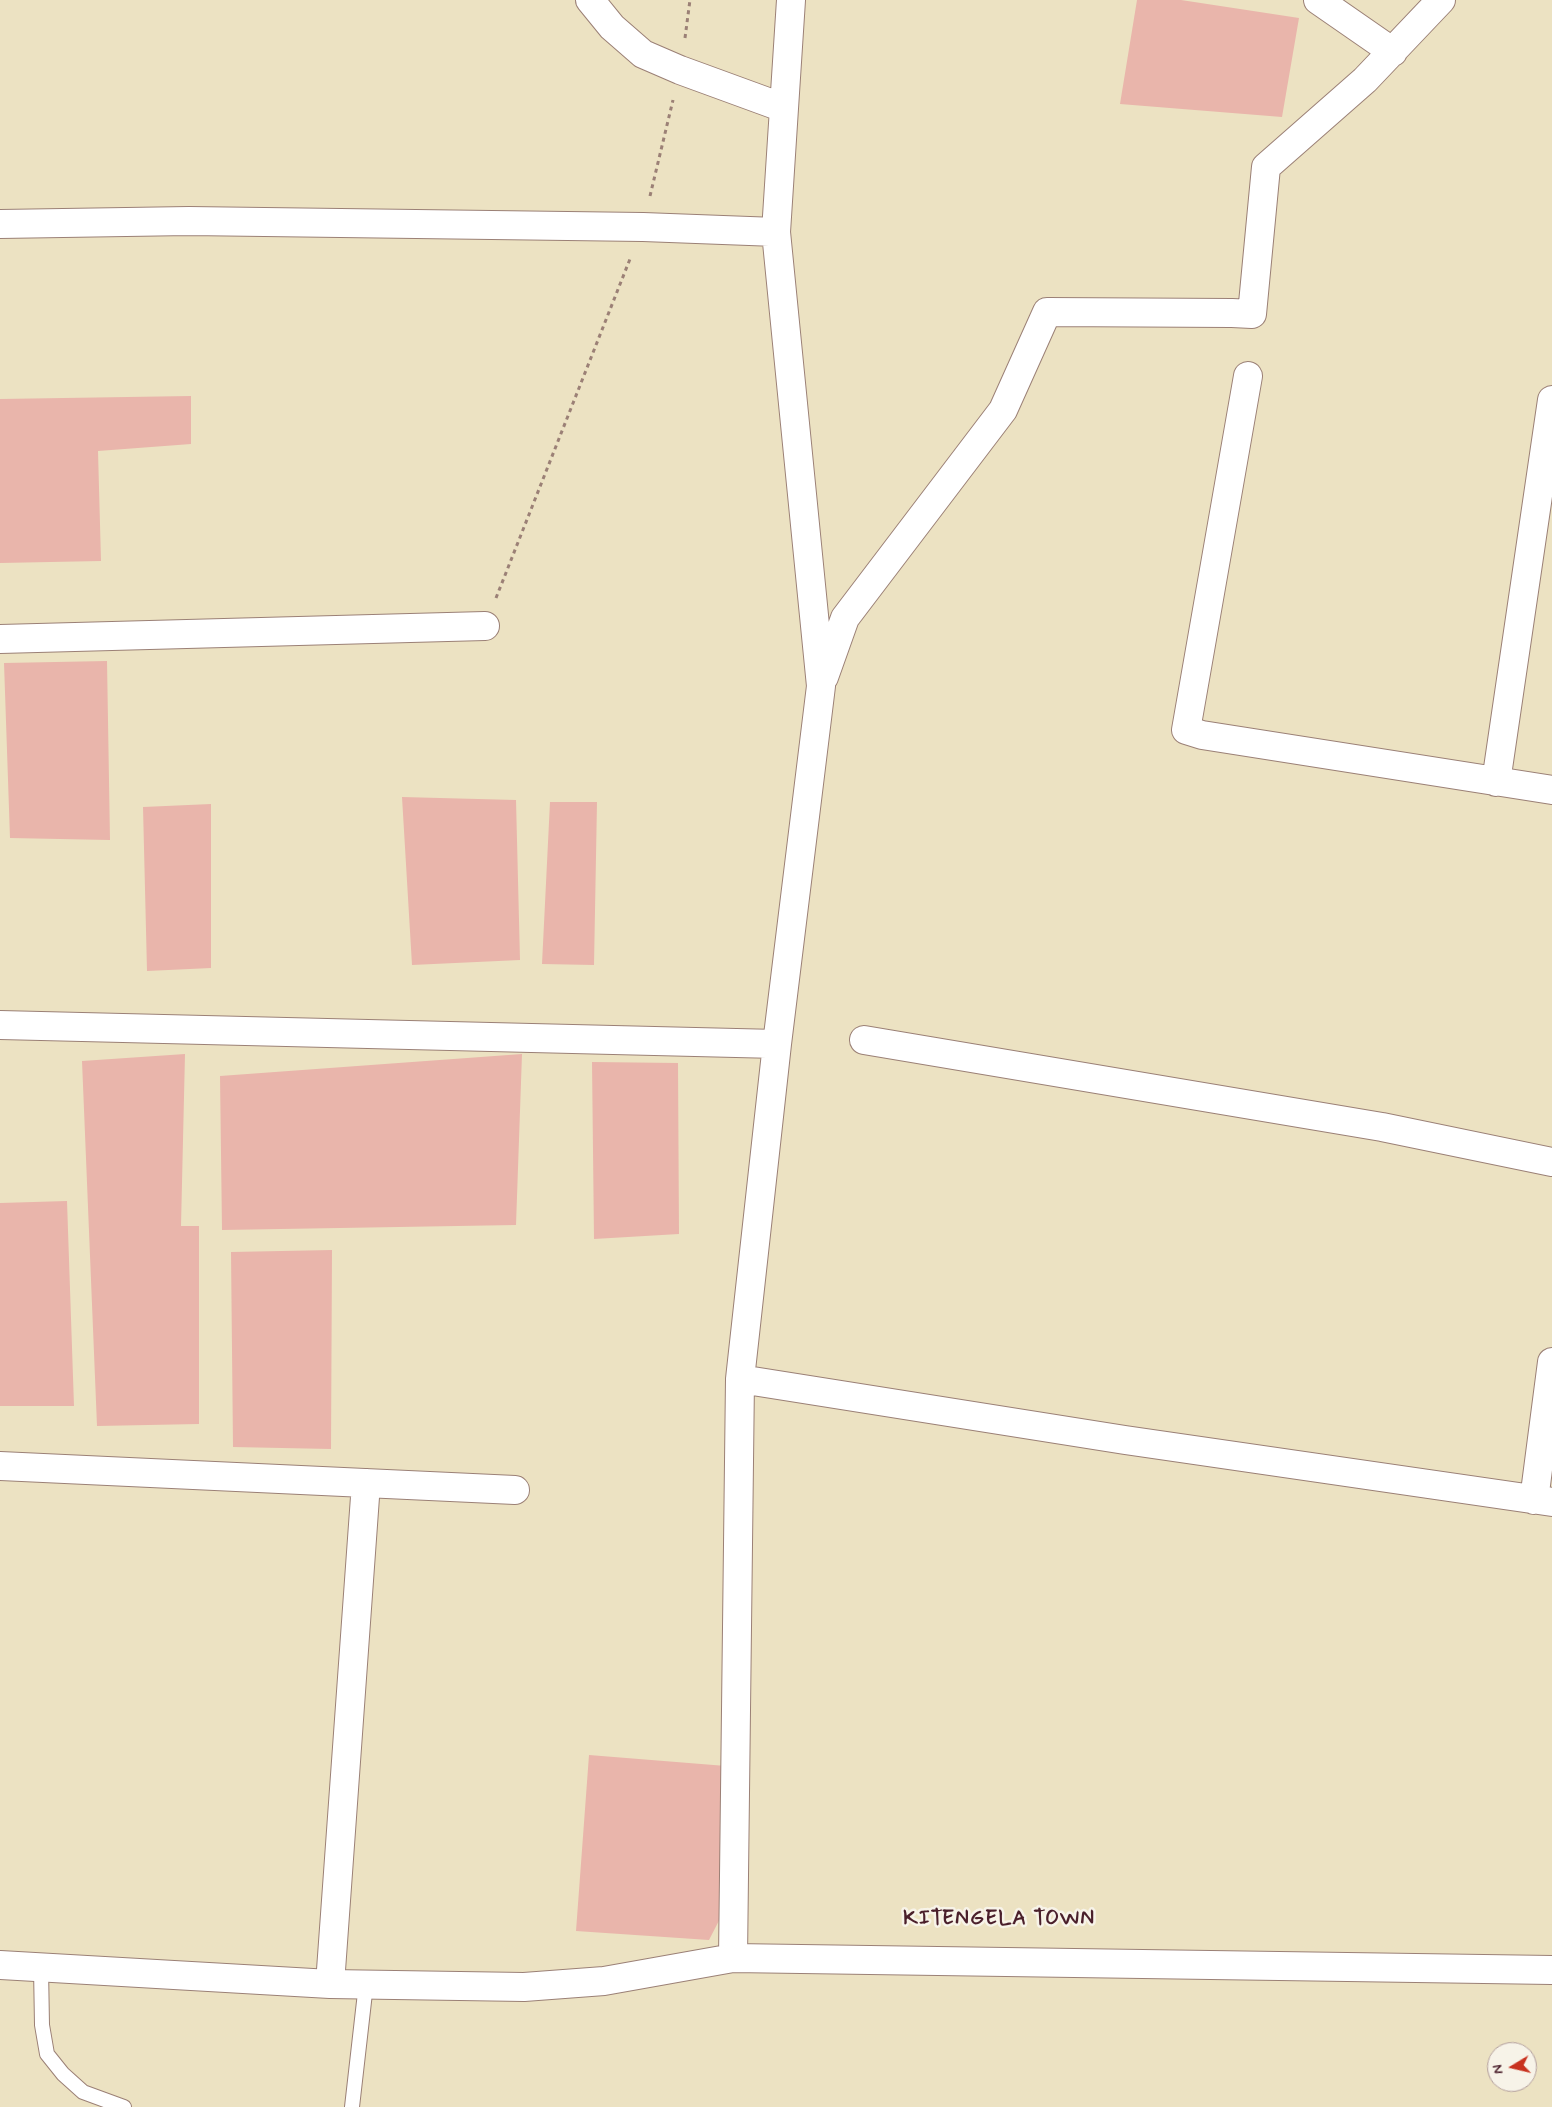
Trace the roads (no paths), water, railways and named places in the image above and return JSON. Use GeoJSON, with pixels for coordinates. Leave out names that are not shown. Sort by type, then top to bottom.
{"type":"FeatureCollection","features":[{"type":"Feature","properties":{"kind":"street"},"geometry":{"type":"LineString","coordinates":[[590,0],[612,27],[643,54],[680,70],[784,108]]}},
{"type":"Feature","properties":{"kind":"street"},"geometry":{"type":"LineString","coordinates":[[791,0],[776,232],[821,686]]}},
{"type":"Feature","properties":{"kind":"street"},"geometry":{"type":"LineString","coordinates":[[1318,0],[1393,52]]}},
{"type":"Feature","properties":{"kind":"street"},"geometry":{"type":"LineString","coordinates":[[732,1958],[740,1379],[777,1044],[821,686],[845,618],[1003,410],[1047,312],[1252,314],[1266,166],[1365,80],[1440,0]]}},
{"type":"Feature","properties":{"kind":"street"},"geometry":{"type":"LineString","coordinates":[[0,224],[189,221],[643,227],[776,232]]}},
{"type":"Feature","properties":{"kind":"street"},"geometry":{"type":"LineString","coordinates":[[1248,376],[1186,730],[1202,735],[1552,790]]}},
{"type":"Feature","properties":{"kind":"street"},"geometry":{"type":"LineString","coordinates":[[1496,782],[1552,400]]}},
{"type":"Feature","properties":{"kind":"street"},"geometry":{"type":"LineString","coordinates":[[0,640],[485,626]]}},
{"type":"Feature","properties":{"kind":"street"},"geometry":{"type":"LineString","coordinates":[[0,1025],[777,1044]]}},
{"type":"Feature","properties":{"kind":"street"},"geometry":{"type":"LineString","coordinates":[[864,1040],[1069,1076],[1382,1127],[1552,1162]]}},
{"type":"Feature","properties":{"kind":"street"},"geometry":{"type":"LineString","coordinates":[[740,1379],[1125,1440],[1543,1501],[1552,1362]]}},
{"type":"Feature","properties":{"kind":"street"},"geometry":{"type":"LineString","coordinates":[[0,1466],[515,1490]]}},
{"type":"Feature","properties":{"kind":"street"},"geometry":{"type":"LineString","coordinates":[[330,1984],[366,1483]]}},
{"type":"Feature","properties":{"kind":"street"},"geometry":{"type":"LineString","coordinates":[[0,1965],[330,1984],[524,1987],[604,1981],[732,1958],[1552,1970]]}},
{"type":"Feature","properties":{"kind":"lane"},"geometry":{"type":"LineString","coordinates":[[41,1968],[42,2026],[47,2054],[63,2074],[84,2092],[124,2107]]}},
{"type":"Feature","properties":{"kind":"lane"},"geometry":{"type":"LineString","coordinates":[[352,2107],[366,1984]]}},
{"type":"Feature","properties":{"kind":"district","name":"KITENGELA TOWN"},"geometry":{"type":"Point","coordinates":[999,1920]}}]}
